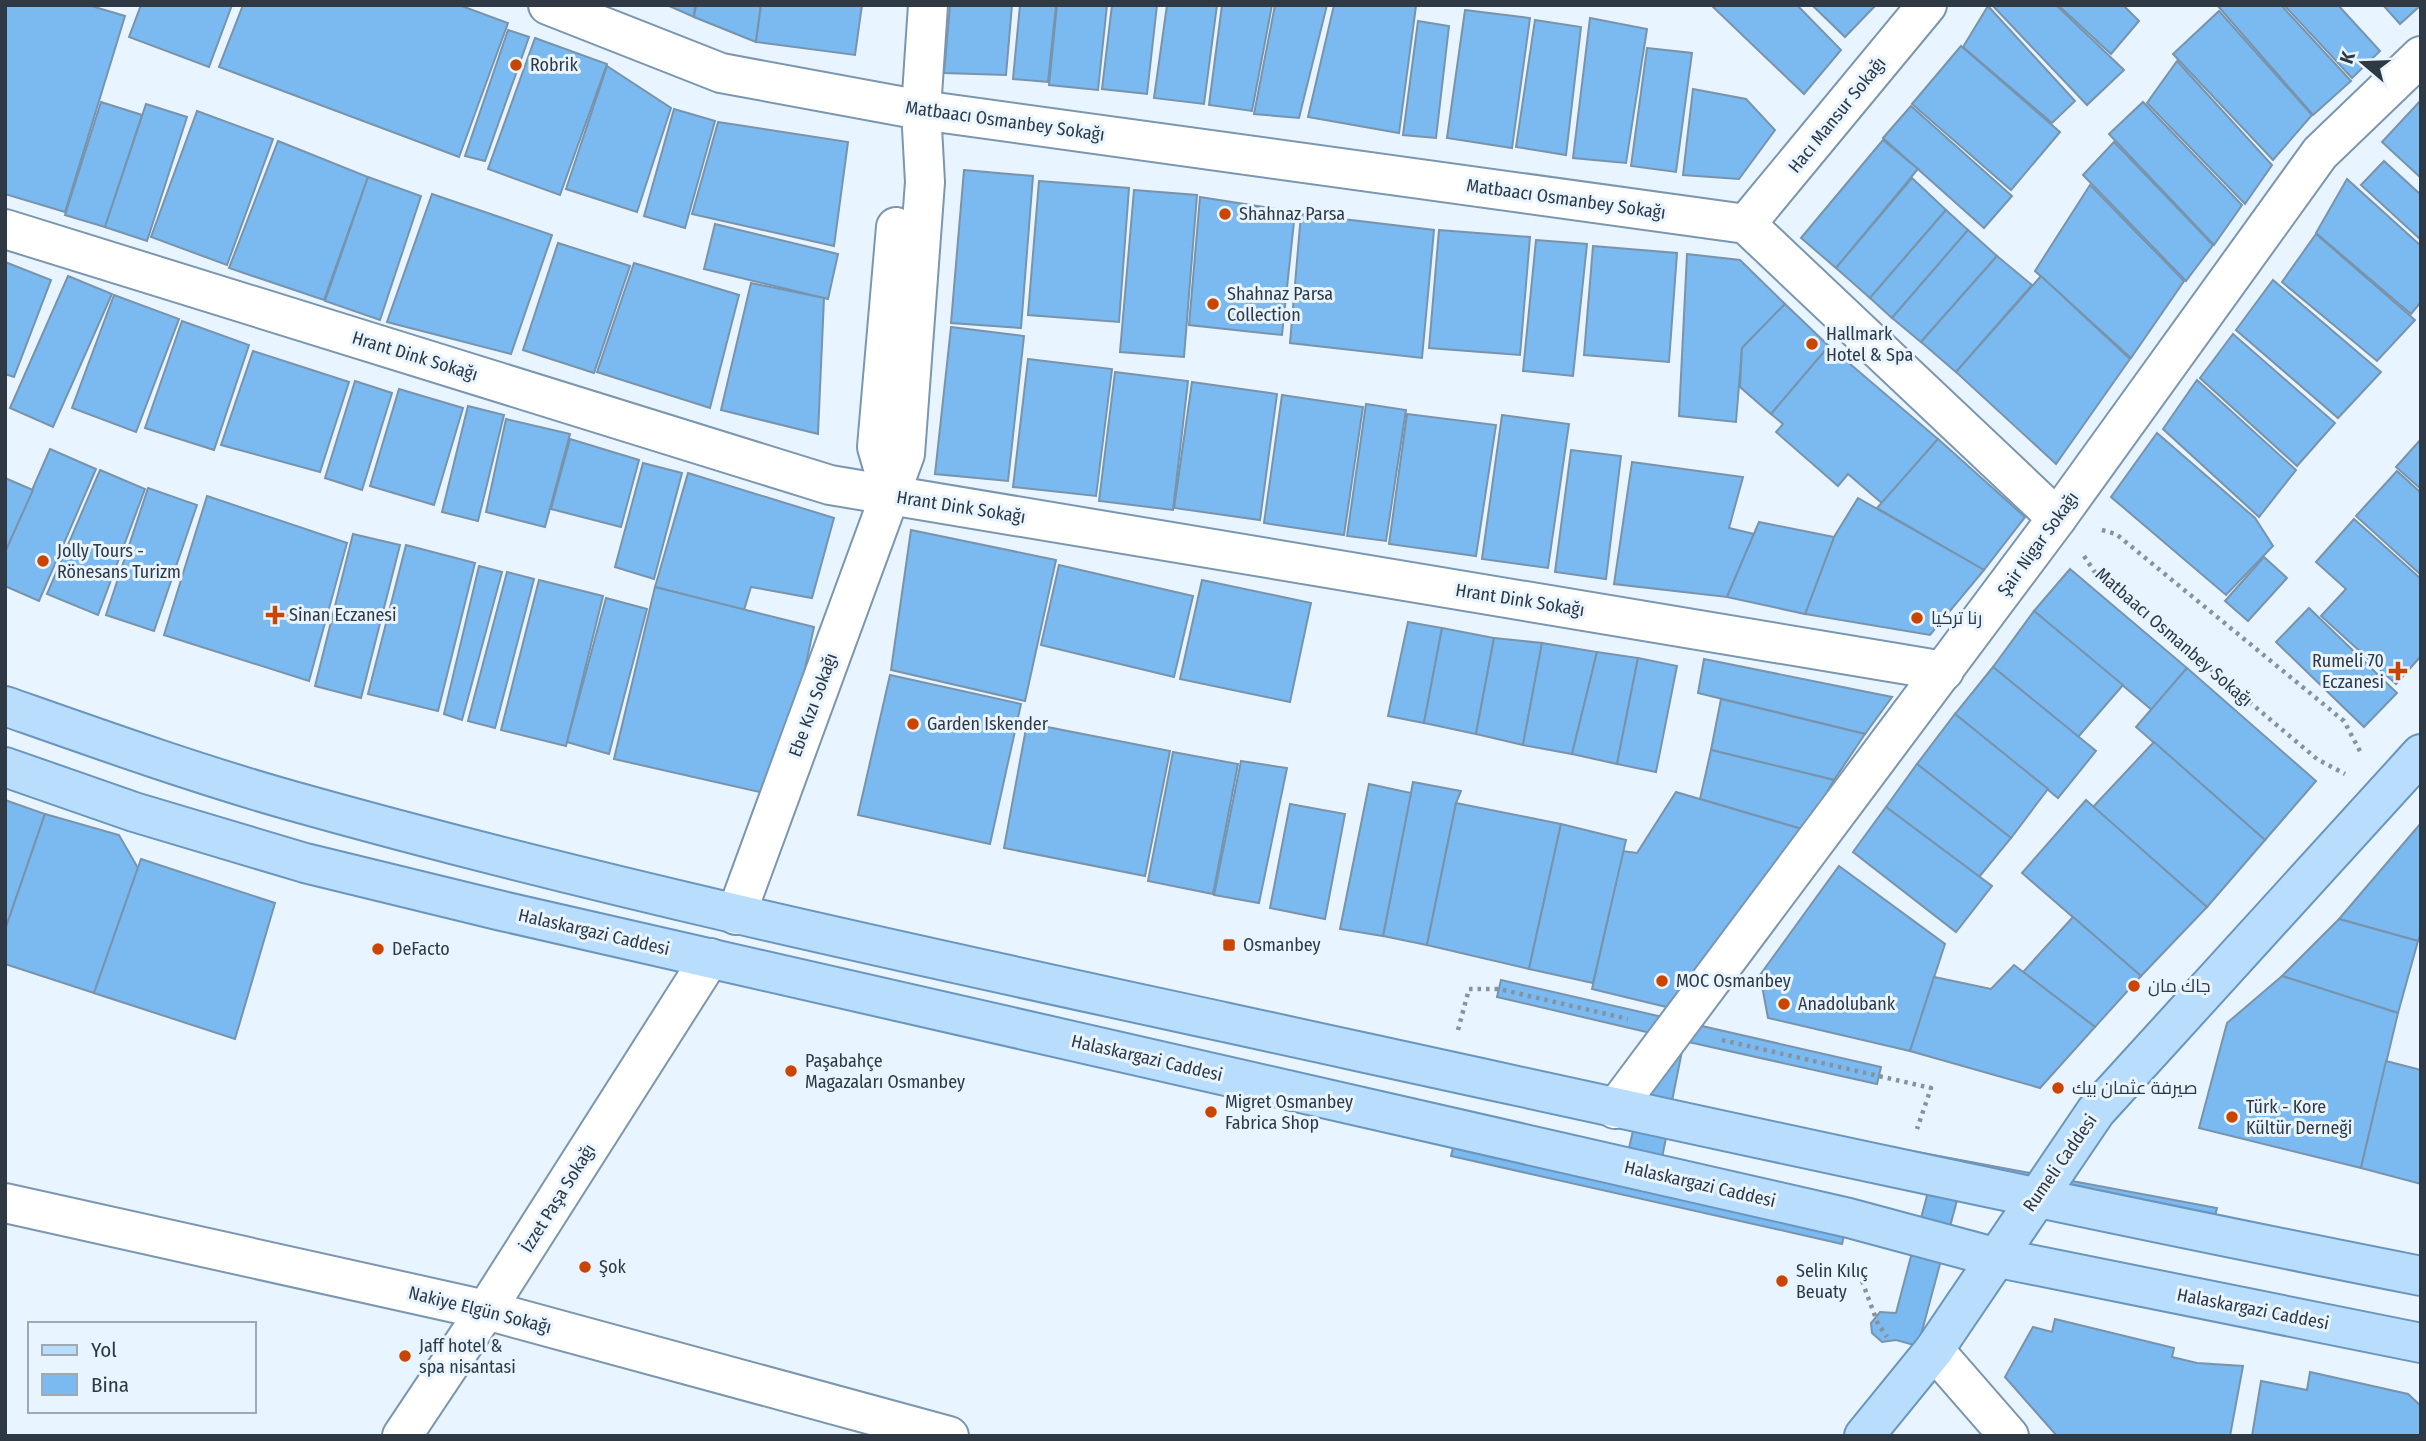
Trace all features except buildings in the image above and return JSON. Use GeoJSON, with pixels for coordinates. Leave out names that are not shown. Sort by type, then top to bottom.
{"type":"FeatureCollection","features":[{"type":"Feature","properties":{"kind":"main road"},"geometry":{"type":"LineString","coordinates":[[5,706],[284,799],[736,915],[1615,1109],[1905,1167],[2035,1199],[2421,1276]]}},
{"type":"Feature","properties":{"kind":"main road","name":"Rumeli Caddesi"},"geometry":{"type":"LineString","coordinates":[[1864,1436],[1924,1362],[2096,1111],[2420,757]]}},
{"type":"Feature","properties":{"kind":"main road","name":"Halaskargazi Caddesi"},"geometry":{"type":"LineString","coordinates":[[5,767],[134,812],[305,863],[1849,1218],[1994,1257],[2421,1343]]}},
{"type":"Feature","properties":{"kind":"main road"},"geometry":{"type":"LineString","coordinates":[[710,958],[736,915]]}},
{"type":"Feature","properties":{"kind":"street","name":"Matbaacı Osmanbey Sokağı"},"geometry":{"type":"LineString","coordinates":[[548,5],[721,73],[921,110],[1746,225]]}},
{"type":"Feature","properties":{"kind":"street","name":"Ebe Kızı Sokağı"},"geometry":{"type":"LineString","coordinates":[[736,915],[905,454],[925,182],[921,110],[928,5]]}},
{"type":"Feature","properties":{"kind":"street","name":"Hacı Mansur Sokağı"},"geometry":{"type":"LineString","coordinates":[[1746,225],[1927,5]]}},
{"type":"Feature","properties":{"kind":"street","name":"Şair Nigar Sokağı"},"geometry":{"type":"LineString","coordinates":[[1615,1109],[2057,518],[2320,153],[2421,56]]}},
{"type":"Feature","properties":{"kind":"street"},"geometry":{"type":"LineString","coordinates":[[1746,225],[2057,518]]}},
{"type":"Feature","properties":{"kind":"street","name":"Hrant Dink Sokağı"},"geometry":{"type":"LineString","coordinates":[[5,229],[830,485],[1944,671]]}},
{"type":"Feature","properties":{"kind":"street","name":"İzzet Paşa Sokağı"},"geometry":{"type":"LineString","coordinates":[[402,1436],[486,1310],[710,958]]}},
{"type":"Feature","properties":{"kind":"street","name":"Nakiye Elgün Sokağı"},"geometry":{"type":"LineString","coordinates":[[5,1203],[486,1310],[949,1436]]}},
{"type":"Feature","properties":{"kind":"street"},"geometry":{"type":"LineString","coordinates":[[1924,1362],[2009,1436]]}},
{"type":"Feature","properties":{"kind":"path","name":"Matbaacı Osmanbey Sokağı"},"geometry":{"type":"LineString","coordinates":[[2057,518],[2094,571],[2317,759],[2384,794]]}},
{"type":"Feature","properties":{"kind":"path"},"geometry":{"type":"LineString","coordinates":[[2057,518],[2116,534],[2344,721],[2384,794]]}},
{"type":"Feature","properties":{"kind":"path"},"geometry":{"type":"LineString","coordinates":[[1448,1070],[1469,989],[1499,989],[1640,1022]]}},
{"type":"Feature","properties":{"kind":"path"},"geometry":{"type":"LineString","coordinates":[[1714,1038],[1931,1088],[1905,1167]]}},
{"type":"Feature","properties":{"kind":"path"},"geometry":{"type":"LineString","coordinates":[[1849,1218],[1844,1236],[1878,1324],[1924,1362]]}},
{"type":"Feature","properties":{"kind":"place","name":"Robrik"},"geometry":{"type":"Point","coordinates":[516,65]}},
{"type":"Feature","properties":{"kind":"place","name":"Shahnaz Parsa"},"geometry":{"type":"Point","coordinates":[1225,214]}},
{"type":"Feature","properties":{"kind":"place","name":"Shahnaz Parsa Collection"},"geometry":{"type":"Point","coordinates":[1213,304]}},
{"type":"Feature","properties":{"kind":"place","name":"Hallmark Hotel & Spa"},"geometry":{"type":"Point","coordinates":[1812,344]}},
{"type":"Feature","properties":{"kind":"place","name":"Jolly Tours - Rönesans Turizm"},"geometry":{"type":"Point","coordinates":[43,561]}},
{"type":"Feature","properties":{"kind":"place","name":"Sinan Eczanesi"},"geometry":{"type":"Point","coordinates":[275,615]}},
{"type":"Feature","properties":{"kind":"place","name":"رنا تركيا"},"geometry":{"type":"Point","coordinates":[1917,618]}},
{"type":"Feature","properties":{"kind":"place","name":"Rumeli 70 Eczanesi"},"geometry":{"type":"Point","coordinates":[2398,671]}},
{"type":"Feature","properties":{"kind":"place","name":"Garden Iskender"},"geometry":{"type":"Point","coordinates":[913,724]}},
{"type":"Feature","properties":{"kind":"place","name":"Osmanbey"},"geometry":{"type":"Point","coordinates":[1229,945]}},
{"type":"Feature","properties":{"kind":"place","name":"DeFacto"},"geometry":{"type":"Point","coordinates":[378,949]}},
{"type":"Feature","properties":{"kind":"place","name":"MOC Osmanbey"},"geometry":{"type":"Point","coordinates":[1662,981]}},
{"type":"Feature","properties":{"kind":"place","name":"جاك مان"},"geometry":{"type":"Point","coordinates":[2134,986]}},
{"type":"Feature","properties":{"kind":"place","name":"Anadolubank"},"geometry":{"type":"Point","coordinates":[1784,1004]}},
{"type":"Feature","properties":{"kind":"place","name":"Paşabahçe Magazaları Osmanbey"},"geometry":{"type":"Point","coordinates":[791,1071]}},
{"type":"Feature","properties":{"kind":"place","name":"صيرفة عثمان بيك"},"geometry":{"type":"Point","coordinates":[2058,1088]}},
{"type":"Feature","properties":{"kind":"place","name":"Migret Osmanbey Fabrica Shop"},"geometry":{"type":"Point","coordinates":[1211,1112]}},
{"type":"Feature","properties":{"kind":"place","name":"Türk - Kore Kültür Derneği"},"geometry":{"type":"Point","coordinates":[2232,1117]}},
{"type":"Feature","properties":{"kind":"place","name":"Şok"},"geometry":{"type":"Point","coordinates":[585,1267]}},
{"type":"Feature","properties":{"kind":"place","name":"Selin Kılıç Beuaty"},"geometry":{"type":"Point","coordinates":[1782,1281]}},
{"type":"Feature","properties":{"kind":"place","name":"Jaff hotel & spa nisantasi"},"geometry":{"type":"Point","coordinates":[405,1356]}}]}
